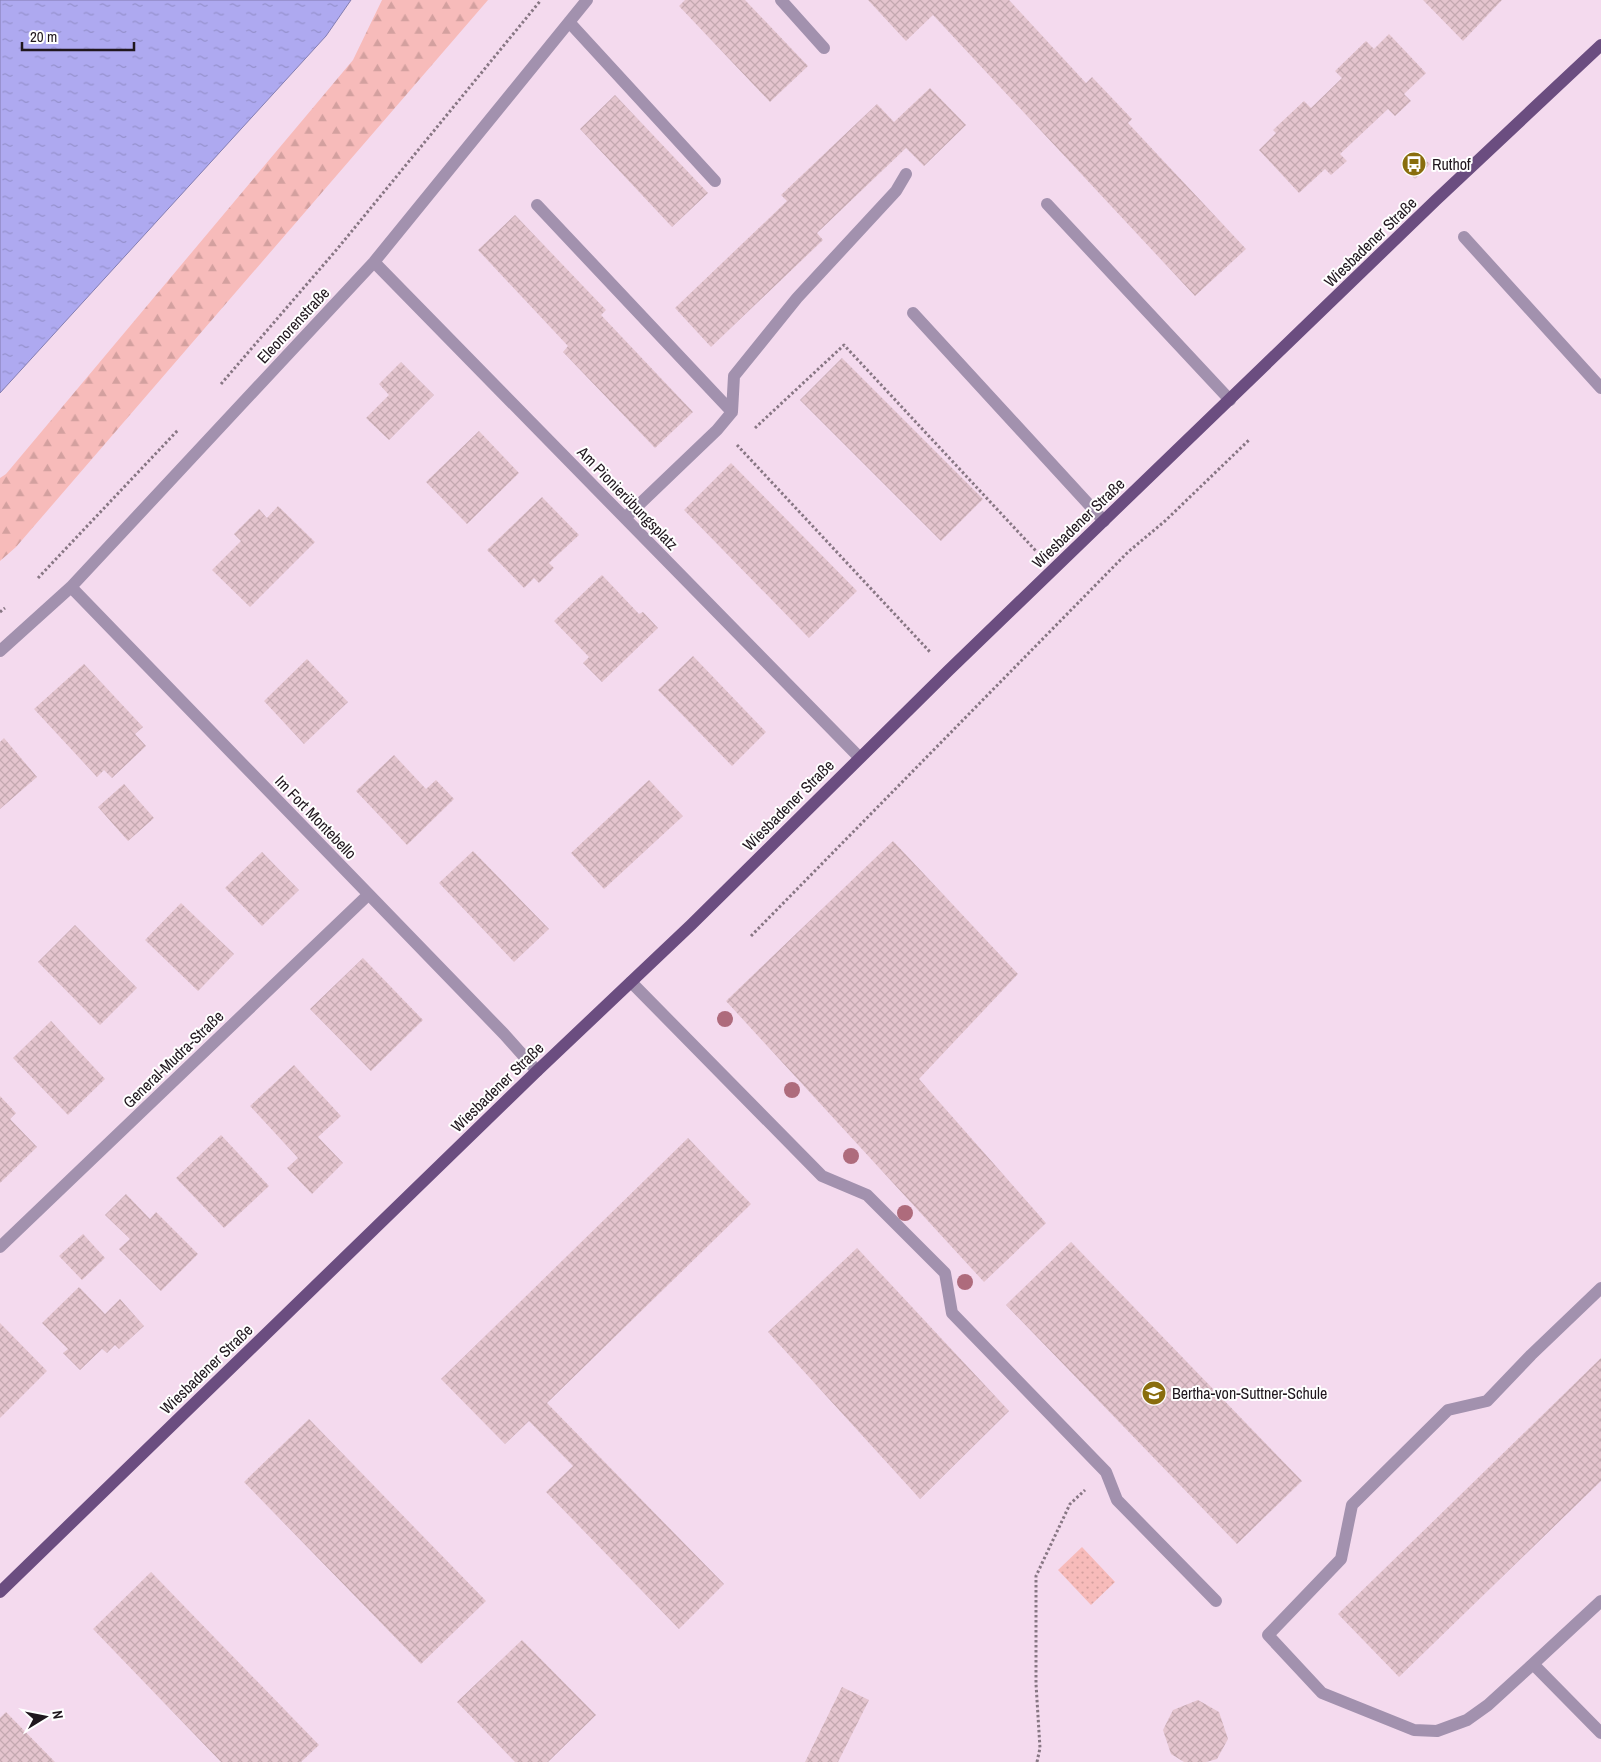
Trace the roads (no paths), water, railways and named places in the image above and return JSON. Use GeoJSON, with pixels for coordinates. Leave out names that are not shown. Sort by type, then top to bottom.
{"type":"FeatureCollection","features":[{"type":"Feature","properties":{"kind":"main road","name":"Wiesbadener Straße"},"geometry":{"type":"LineString","coordinates":[[0,1592],[631,982],[948,671],[1436,200],[1601,45]]}},
{"type":"Feature","properties":{"kind":"street","name":"Eleonorenstraße"},"geometry":{"type":"LineString","coordinates":[[0,651],[71,587],[374,262],[587,0]]}},
{"type":"Feature","properties":{"kind":"street"},"geometry":{"type":"LineString","coordinates":[[781,0],[824,48]]}},
{"type":"Feature","properties":{"kind":"street"},"geometry":{"type":"LineString","coordinates":[[569,22],[715,180]]}},
{"type":"Feature","properties":{"kind":"street"},"geometry":{"type":"LineString","coordinates":[[625,518],[716,430],[732,412],[734,376],[797,298],[896,191],[906,174]]}},
{"type":"Feature","properties":{"kind":"street"},"geometry":{"type":"LineString","coordinates":[[1047,204],[1230,400]]}},
{"type":"Feature","properties":{"kind":"street"},"geometry":{"type":"LineString","coordinates":[[537,205],[732,412]]}},
{"type":"Feature","properties":{"kind":"street"},"geometry":{"type":"LineString","coordinates":[[1464,237],[1601,388]]}},
{"type":"Feature","properties":{"kind":"street","name":"Am Pionierübungsplatz"},"geometry":{"type":"LineString","coordinates":[[374,262],[859,757]]}},
{"type":"Feature","properties":{"kind":"street"},"geometry":{"type":"LineString","coordinates":[[913,313],[1104,521]]}},
{"type":"Feature","properties":{"kind":"street","name":"Im Fort Montebello"},"geometry":{"type":"LineString","coordinates":[[71,587],[504,1034],[537,1071]]}},
{"type":"Feature","properties":{"kind":"street","name":"General-Mudra-Straße"},"geometry":{"type":"LineString","coordinates":[[0,1247],[368,895]]}},
{"type":"Feature","properties":{"kind":"street"},"geometry":{"type":"LineString","coordinates":[[631,982],[822,1176],[867,1195],[945,1272],[952,1313],[1106,1472],[1117,1500],[1216,1601]]}},
{"type":"Feature","properties":{"kind":"street"},"geometry":{"type":"LineString","coordinates":[[1601,1288],[1487,1401],[1448,1410],[1352,1505],[1341,1559],[1268,1635],[1322,1693],[1414,1730],[1437,1732],[1467,1720],[1488,1705],[1601,1601]]}},
{"type":"Feature","properties":{"kind":"street"},"geometry":{"type":"LineString","coordinates":[[1533,1664],[1601,1733]]}},
{"type":"Feature","properties":{"kind":"water"},"geometry":{"type":"Polygon","coordinates":[[[0,0],[351,0],[326,36],[0,393],[0,0]]]}},
{"type":"Feature","properties":{"kind":"place","name":"Ruthof"},"geometry":{"type":"Point","coordinates":[1414,164]}},
{"type":"Feature","properties":{"kind":"place","name":"Bertha-von-Suttner-Schule"},"geometry":{"type":"Point","coordinates":[1154,1393]}}]}
